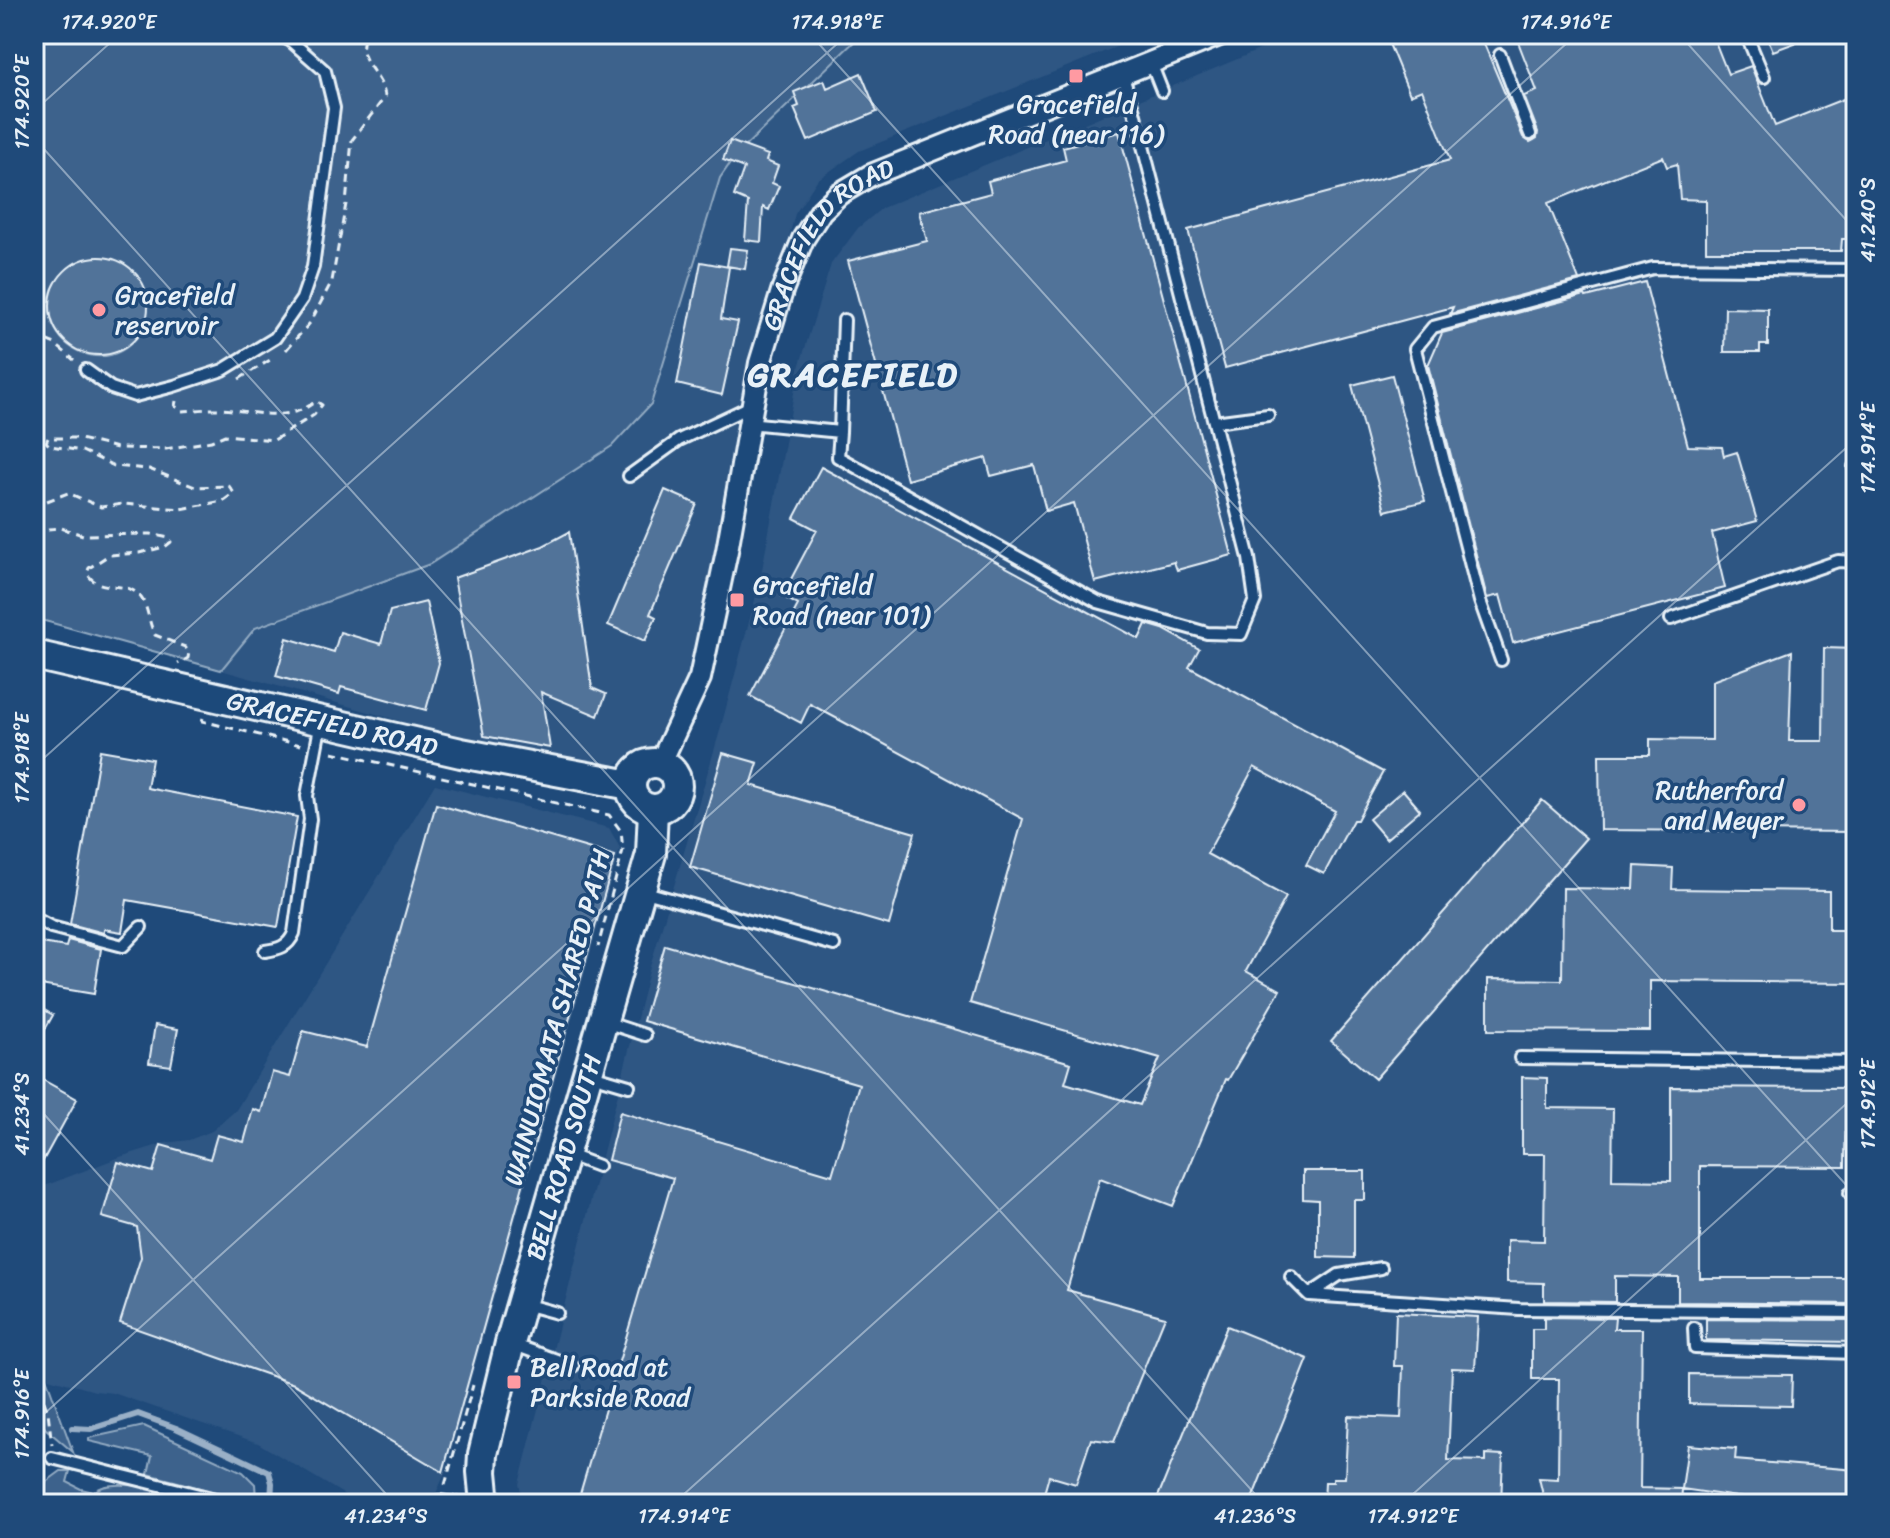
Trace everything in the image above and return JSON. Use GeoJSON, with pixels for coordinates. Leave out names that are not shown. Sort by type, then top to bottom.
{"type":"FeatureCollection","features":[{"type":"Feature","properties":{"kind":"main road","name":"GRACEFIELD ROAD"},"geometry":{"type":"LineString","coordinates":[[34,655],[461,753],[630,785]]}},
{"type":"Feature","properties":{"kind":"main road"},"geometry":{"type":"LineString","coordinates":[[660,764],[674,774],[677,790],[669,805],[653,810],[636,802],[630,785],[636,770],[643,765],[660,764]]}},
{"type":"Feature","properties":{"kind":"main road","name":"BELL ROAD SOUTH"},"geometry":{"type":"LineString","coordinates":[[485,1504],[483,1454],[510,1343],[651,854],[653,810]]}},
{"type":"Feature","properties":{"kind":"street","name":"GRACEFIELD ROAD"},"geometry":{"type":"LineString","coordinates":[[660,764],[700,678],[727,551],[760,363],[783,288],[803,239],[821,211],[839,194],[871,175],[1222,34]]}},
{"type":"Feature","properties":{"kind":"lane"},"geometry":{"type":"LineString","coordinates":[[86,370],[111,388],[135,396],[223,370],[275,338],[302,299],[313,267],[334,108],[325,71],[291,41],[278,34]]}},
{"type":"Feature","properties":{"kind":"lane"},"geometry":{"type":"LineString","coordinates":[[1746,34],[1764,77]]}},
{"type":"Feature","properties":{"kind":"lane"},"geometry":{"type":"LineString","coordinates":[[1500,55],[1530,134]]}},
{"type":"Feature","properties":{"kind":"lane"},"geometry":{"type":"LineString","coordinates":[[1151,63],[1162,91]]}},
{"type":"Feature","properties":{"kind":"lane"},"geometry":{"type":"LineString","coordinates":[[844,320],[838,457],[1098,602],[1207,633],[1241,634],[1255,600],[1249,558],[1122,74]]}},
{"type":"Feature","properties":{"kind":"lane"},"geometry":{"type":"LineString","coordinates":[[1501,660],[1476,588],[1415,349],[1433,327],[1642,270],[1856,270]]}},
{"type":"Feature","properties":{"kind":"lane"},"geometry":{"type":"LineString","coordinates":[[629,476],[679,440],[749,414],[840,432]]}},
{"type":"Feature","properties":{"kind":"lane"},"geometry":{"type":"LineString","coordinates":[[1214,422],[1268,415]]}},
{"type":"Feature","properties":{"kind":"lane"},"geometry":{"type":"LineString","coordinates":[[1671,619],[1838,561],[1856,562]]}},
{"type":"Feature","properties":{"kind":"lane"},"geometry":{"type":"LineString","coordinates":[[265,951],[280,949],[290,942],[294,933],[310,819],[307,796],[321,720]]}},
{"type":"Feature","properties":{"kind":"lane"},"geometry":{"type":"LineString","coordinates":[[640,890],[834,945]]}},
{"type":"Feature","properties":{"kind":"lane"},"geometry":{"type":"LineString","coordinates":[[34,918],[51,927],[123,946],[141,927]]}},
{"type":"Feature","properties":{"kind":"lane"},"geometry":{"type":"LineString","coordinates":[[602,1021],[645,1035]]}},
{"type":"Feature","properties":{"kind":"lane"},"geometry":{"type":"LineString","coordinates":[[1520,1058],[1856,1062]]}},
{"type":"Feature","properties":{"kind":"lane"},"geometry":{"type":"LineString","coordinates":[[587,1073],[629,1086]]}},
{"type":"Feature","properties":{"kind":"lane"},"geometry":{"type":"LineString","coordinates":[[564,1153],[598,1166]]}},
{"type":"Feature","properties":{"kind":"lane"},"geometry":{"type":"LineString","coordinates":[[1309,1295],[1339,1275],[1381,1268]]}},
{"type":"Feature","properties":{"kind":"lane"},"geometry":{"type":"LineString","coordinates":[[1291,1277],[1309,1295],[1519,1309],[1856,1312]]}},
{"type":"Feature","properties":{"kind":"lane"},"geometry":{"type":"LineString","coordinates":[[522,1304],[557,1313]]}},
{"type":"Feature","properties":{"kind":"lane"},"geometry":{"type":"LineString","coordinates":[[1694,1328],[1695,1348],[1856,1353]]}},
{"type":"Feature","properties":{"kind":"lane"},"geometry":{"type":"LineString","coordinates":[[510,1343],[573,1366]]}},
{"type":"Feature","properties":{"kind":"lane"},"geometry":{"type":"LineString","coordinates":[[52,1458],[235,1504]]}},
{"type":"Feature","properties":{"kind":"lane"},"geometry":{"type":"LineString","coordinates":[[439,1501],[460,1504]]}},
{"type":"Feature","properties":{"kind":"path"},"geometry":{"type":"LineString","coordinates":[[34,335],[55,344],[86,370]]}},
{"type":"Feature","properties":{"kind":"path"},"geometry":{"type":"LineString","coordinates":[[34,530],[61,528],[83,535],[151,534],[169,538],[171,542],[165,547],[104,557],[87,573],[97,583],[132,590],[137,594],[145,604],[155,635],[188,649],[188,658],[178,665]]}},
{"type":"Feature","properties":{"kind":"path","name":"WAINUIOMATA SHARED PATH"},"geometry":{"type":"LineString","coordinates":[[205,711],[202,721],[609,815],[621,831],[623,850],[598,946]]}},
{"type":"Feature","properties":{"kind":"path"},"geometry":{"type":"LineString","coordinates":[[439,1501],[477,1373]]}},
{"type":"Feature","properties":{"kind":"path"},"geometry":{"type":"LineString","coordinates":[[34,1375],[52,1430],[52,1458]]}},
{"type":"Feature","properties":{"kind":"shaded area"},"geometry":{"type":"Polygon","coordinates":[[[34,34],[861,34],[736,155],[720,178],[651,404],[612,446],[430,564],[255,628],[221,670],[34,618],[34,34]],[[101,257],[89,259],[69,269],[54,285],[49,307],[51,319],[61,338],[73,348],[101,356],[121,351],[135,338],[145,321],[147,301],[141,282],[126,267],[101,257]]]}},
{"type":"Feature","properties":{"kind":"shaded area"},"geometry":{"type":"Polygon","coordinates":[[[861,34],[1148,34],[859,151],[817,180],[795,214],[773,297],[699,662],[661,744],[611,766],[576,771],[221,670],[255,628],[430,564],[711,206],[720,178],[736,155],[861,34]]]}},
{"type":"Feature","properties":{"kind":"shaded area"},"geometry":{"type":"Polygon","coordinates":[[[1297,34],[1856,34],[1856,1504],[524,1504],[519,1484],[650,967],[719,734],[760,581],[798,371],[831,264],[858,228],[882,208],[1297,34]]]}},
{"type":"Feature","properties":{"kind":"shaded area"},"geometry":{"type":"Polygon","coordinates":[[[435,784],[609,828],[620,848],[444,1476],[431,1504],[360,1504],[258,1443],[113,1393],[41,1376],[34,1346],[34,1190],[120,1157],[165,1143],[189,1140],[212,1131],[236,1110],[435,784]]]}},
{"type":"Feature","properties":{"kind":"shaded area"},"geometry":{"type":"Polygon","coordinates":[[[34,1344],[73,1452],[34,1414],[43,1406],[34,1397],[34,1344]]]}},
{"type":"Feature","properties":{"kind":"shaded area"},"geometry":{"type":"Polygon","coordinates":[[[144,1426],[243,1472],[255,1484],[256,1498],[260,1504],[148,1474],[152,1456],[89,1441],[89,1438],[144,1426]]]}},
{"type":"Feature","properties":{"kind":"shaded area"},"geometry":{"type":"Polygon","coordinates":[[[34,1459],[39,1465],[39,1474],[46,1482],[61,1471],[70,1471],[67,1482],[94,1492],[104,1487],[135,1486],[219,1504],[69,1504],[34,1496],[34,1459]]]}},
{"type":"Feature","properties":{"kind":"building"},"geometry":{"type":"Polygon","coordinates":[[[1385,34],[1480,34],[1523,137],[1530,142],[1537,138],[1538,132],[1524,96],[1537,91],[1515,34],[1712,34],[1728,74],[1751,66],[1775,126],[1856,94],[1856,239],[1842,239],[1841,251],[1706,251],[1706,200],[1680,199],[1677,164],[1667,167],[1663,157],[1548,203],[1579,280],[1450,314],[1453,307],[1225,368],[1188,230],[1450,160],[1422,90],[1410,95],[1385,34]]]}},
{"type":"Feature","properties":{"kind":"building"},"geometry":{"type":"Polygon","coordinates":[[[1766,34],[1813,34],[1814,36],[1773,51],[1766,34]]]}},
{"type":"Feature","properties":{"kind":"building"},"geometry":{"type":"Polygon","coordinates":[[[861,73],[877,112],[808,141],[794,108],[799,106],[794,92],[824,80],[827,88],[861,73]]]}},
{"type":"Feature","properties":{"kind":"building"},"geometry":{"type":"Polygon","coordinates":[[[1119,132],[1232,555],[1177,570],[1174,562],[1095,582],[1074,503],[1046,511],[1034,465],[991,476],[986,458],[907,480],[848,261],[927,241],[919,212],[991,193],[988,181],[1066,160],[1063,147],[1119,132]]]}},
{"type":"Feature","properties":{"kind":"building"},"geometry":{"type":"Polygon","coordinates":[[[730,141],[768,155],[766,161],[778,166],[772,183],[779,186],[769,210],[763,207],[761,242],[745,240],[748,202],[734,196],[744,168],[723,160],[730,141]]]}},
{"type":"Feature","properties":{"kind":"building"},"geometry":{"type":"Polygon","coordinates":[[[730,248],[748,250],[745,269],[727,266],[730,248]]]}},
{"type":"Feature","properties":{"kind":"building","name":"Gracefield reservoir"},"geometry":{"type":"Polygon","coordinates":[[[99,257],[118,261],[134,271],[144,287],[148,306],[144,325],[134,341],[118,351],[99,355],[80,351],[64,341],[54,325],[50,306],[54,287],[64,271],[80,261],[99,257]]]}},
{"type":"Feature","properties":{"kind":"building"},"geometry":{"type":"Polygon","coordinates":[[[701,262],[729,267],[721,319],[738,322],[722,395],[677,384],[701,262]]]}},
{"type":"Feature","properties":{"kind":"building"},"geometry":{"type":"Polygon","coordinates":[[[1645,282],[1688,446],[1722,447],[1724,456],[1737,452],[1757,521],[1712,533],[1725,588],[1513,643],[1500,595],[1487,598],[1428,365],[1442,333],[1645,282]]]}},
{"type":"Feature","properties":{"kind":"building"},"geometry":{"type":"Polygon","coordinates":[[[1725,308],[1768,309],[1768,345],[1760,345],[1760,352],[1724,352],[1725,308]]]}},
{"type":"Feature","properties":{"kind":"building"},"geometry":{"type":"Polygon","coordinates":[[[1392,375],[1425,501],[1385,511],[1352,385],[1392,375]]]}},
{"type":"Feature","properties":{"kind":"building"},"geometry":{"type":"Polygon","coordinates":[[[821,467],[1139,639],[1146,624],[1163,629],[1199,649],[1189,667],[1383,772],[1324,874],[1306,865],[1335,811],[1254,767],[1207,854],[1286,897],[1246,971],[1280,990],[1226,1079],[1173,1206],[1100,1178],[1067,1290],[1165,1317],[1114,1442],[1091,1439],[1076,1484],[1049,1476],[1041,1504],[577,1504],[673,1178],[608,1160],[620,1112],[832,1175],[859,1084],[643,1021],[665,945],[1071,1063],[1065,1083],[1140,1105],[1160,1058],[970,1003],[1023,819],[810,704],[801,723],[750,696],[798,605],[782,596],[817,530],[794,518],[821,467]]]}},
{"type":"Feature","properties":{"kind":"building"},"geometry":{"type":"Polygon","coordinates":[[[665,490],[697,504],[650,614],[656,617],[645,641],[608,625],[665,490]]]}},
{"type":"Feature","properties":{"kind":"building"},"geometry":{"type":"Polygon","coordinates":[[[569,532],[592,688],[606,694],[598,716],[541,692],[550,748],[484,736],[454,578],[543,546],[569,532]]]}},
{"type":"Feature","properties":{"kind":"building"},"geometry":{"type":"Polygon","coordinates":[[[426,602],[439,663],[426,710],[341,687],[339,694],[276,676],[287,638],[334,652],[340,632],[381,644],[390,611],[426,602]]]}},
{"type":"Feature","properties":{"kind":"building"},"geometry":{"type":"Polygon","coordinates":[[[1824,648],[1856,649],[1856,832],[1600,830],[1599,755],[1650,755],[1650,739],[1712,740],[1712,681],[1792,651],[1789,741],[1823,741],[1824,648]]]}},
{"type":"Feature","properties":{"kind":"building"},"geometry":{"type":"Polygon","coordinates":[[[100,750],[152,759],[147,788],[297,817],[278,927],[127,900],[122,932],[104,929],[104,933],[70,924],[100,750]]]}},
{"type":"Feature","properties":{"kind":"building"},"geometry":{"type":"Polygon","coordinates":[[[723,753],[758,763],[751,785],[915,833],[889,925],[690,867],[723,753]]]}},
{"type":"Feature","properties":{"kind":"building"},"geometry":{"type":"Polygon","coordinates":[[[1403,790],[1420,810],[1386,839],[1369,819],[1403,790]]]}},
{"type":"Feature","properties":{"kind":"building"},"geometry":{"type":"Polygon","coordinates":[[[1542,800],[1586,838],[1375,1079],[1331,1041],[1542,800]]]}},
{"type":"Feature","properties":{"kind":"building"},"geometry":{"type":"Polygon","coordinates":[[[436,804],[615,856],[443,1472],[294,1384],[120,1323],[141,1257],[137,1227],[102,1217],[118,1162],[153,1172],[161,1145],[210,1159],[217,1135],[244,1142],[253,1109],[261,1112],[272,1072],[290,1077],[303,1031],[367,1047],[436,804]]]}},
{"type":"Feature","properties":{"kind":"building"},"geometry":{"type":"Polygon","coordinates":[[[1635,866],[1673,868],[1672,889],[1829,891],[1829,930],[1856,930],[1856,983],[1650,981],[1650,1031],[1488,1030],[1488,979],[1562,980],[1563,888],[1634,889],[1635,866]]]}},
{"type":"Feature","properties":{"kind":"building"},"geometry":{"type":"Polygon","coordinates":[[[68,940],[101,949],[94,994],[34,984],[34,942],[66,947],[68,940]]]}},
{"type":"Feature","properties":{"kind":"building"},"geometry":{"type":"Polygon","coordinates":[[[34,1004],[53,1015],[34,1049],[34,1004]]]}},
{"type":"Feature","properties":{"kind":"building"},"geometry":{"type":"Polygon","coordinates":[[[155,1025],[178,1029],[171,1066],[149,1063],[155,1025]]]}},
{"type":"Feature","properties":{"kind":"building"},"geometry":{"type":"Polygon","coordinates":[[[34,1075],[77,1099],[34,1177],[34,1075]]]}},
{"type":"Feature","properties":{"kind":"building"},"geometry":{"type":"Polygon","coordinates":[[[1522,1077],[1547,1078],[1547,1108],[1613,1109],[1612,1180],[1671,1181],[1671,1087],[1846,1088],[1845,1167],[1700,1166],[1700,1278],[1856,1278],[1856,1304],[1678,1302],[1678,1277],[1615,1276],[1615,1302],[1544,1301],[1544,1283],[1507,1282],[1507,1240],[1544,1241],[1545,1154],[1522,1154],[1522,1077]]]}},
{"type":"Feature","properties":{"kind":"building"},"geometry":{"type":"Polygon","coordinates":[[[1303,1171],[1365,1171],[1365,1200],[1354,1200],[1354,1258],[1318,1257],[1318,1200],[1303,1199],[1303,1171]]]}},
{"type":"Feature","properties":{"kind":"building"},"geometry":{"type":"Polygon","coordinates":[[[1396,1313],[1478,1317],[1475,1369],[1452,1368],[1448,1460],[1486,1461],[1486,1454],[1503,1455],[1501,1504],[1324,1504],[1325,1482],[1345,1478],[1348,1416],[1401,1418],[1403,1366],[1394,1366],[1396,1313]]]}},
{"type":"Feature","properties":{"kind":"building"},"geometry":{"type":"Polygon","coordinates":[[[1544,1317],[1615,1318],[1614,1329],[1642,1329],[1640,1488],[1682,1489],[1681,1504],[1545,1504],[1539,1478],[1558,1479],[1559,1379],[1532,1379],[1532,1329],[1544,1329],[1544,1317]]]}},
{"type":"Feature","properties":{"kind":"building"},"geometry":{"type":"Polygon","coordinates":[[[1706,1319],[1856,1320],[1856,1342],[1706,1340],[1706,1319]]]}},
{"type":"Feature","properties":{"kind":"building"},"geometry":{"type":"Polygon","coordinates":[[[1227,1326],[1308,1359],[1250,1504],[1155,1504],[1227,1326]]]}},
{"type":"Feature","properties":{"kind":"building"},"geometry":{"type":"Polygon","coordinates":[[[1689,1374],[1792,1375],[1791,1406],[1689,1404],[1689,1374]]]}},
{"type":"Feature","properties":{"kind":"building"},"geometry":{"type":"Polygon","coordinates":[[[1688,1445],[1736,1449],[1735,1460],[1856,1470],[1852,1504],[1757,1504],[1758,1500],[1682,1489],[1688,1445]]]}},
{"type":"Feature","properties":{"kind":"waterway"},"geometry":{"type":"LineString","coordinates":[[72,1428],[91,1429],[138,1414],[176,1428],[269,1472],[271,1502]]}},
{"type":"Feature","properties":{"kind":"place","name":"Gracefield Road (near 116)"},"geometry":{"type":"Point","coordinates":[1076,76]}},
{"type":"Feature","properties":{"kind":"place","name":"Gracefield reservoir"},"geometry":{"type":"Point","coordinates":[99,310]}},
{"type":"Feature","properties":{"kind":"place","name":"Gracefield Road (near 101)"},"geometry":{"type":"Point","coordinates":[737,600]}},
{"type":"Feature","properties":{"kind":"place","name":"Rutherford and Meyer"},"geometry":{"type":"Point","coordinates":[1799,805]}},
{"type":"Feature","properties":{"kind":"place","name":"Bell Road at Parkside Road"},"geometry":{"type":"Point","coordinates":[514,1382]}},
{"type":"Feature","properties":{"kind":"district","name":"GRACEFIELD"},"geometry":{"type":"Point","coordinates":[853,375]}}]}
